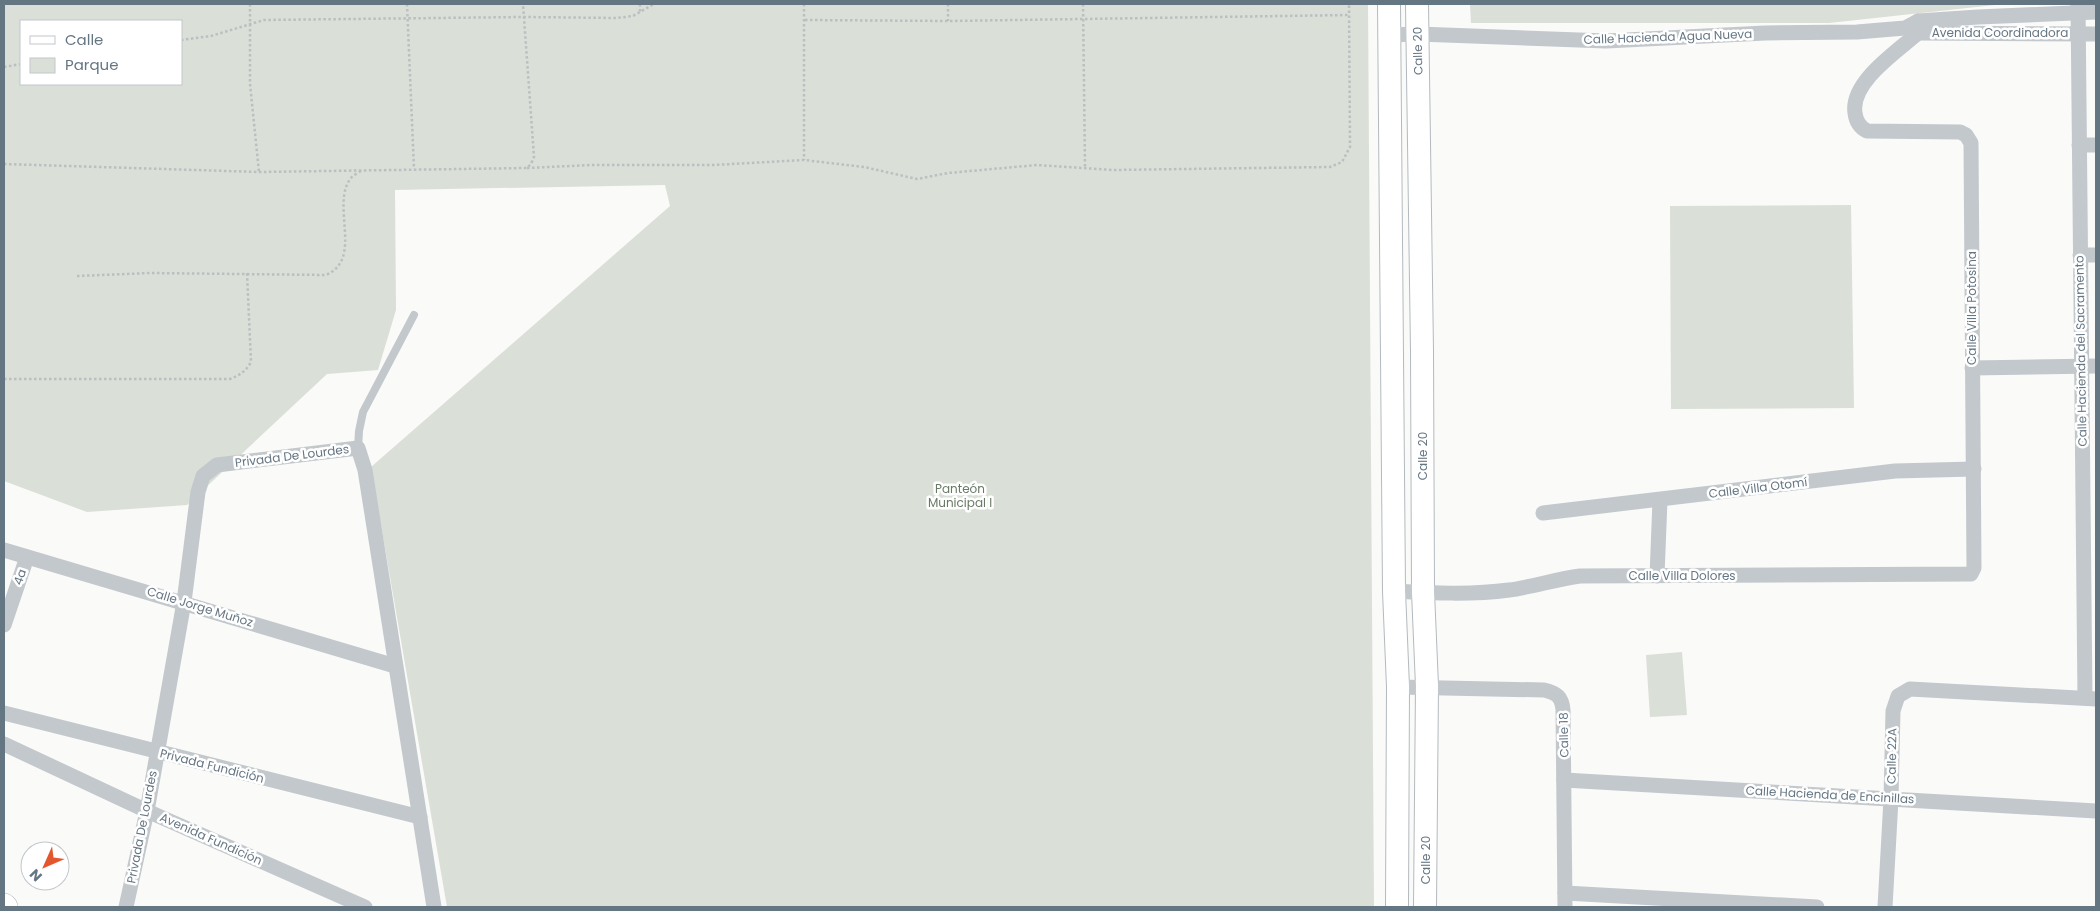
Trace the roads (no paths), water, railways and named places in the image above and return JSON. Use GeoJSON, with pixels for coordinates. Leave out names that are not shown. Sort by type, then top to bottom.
{"type":"FeatureCollection","features":[{"type":"Feature","properties":{"kind":"main road"},"geometry":{"type":"LineString","coordinates":[[1389,4],[1394,591],[1398,686],[1397,907]]}},
{"type":"Feature","properties":{"kind":"main road","name":"Calle 20"},"geometry":{"type":"LineString","coordinates":[[1417,4],[1422,305],[1423,592],[1427,686],[1425,907]]}},
{"type":"Feature","properties":{"kind":"main road"},"geometry":{"type":"LineString","coordinates":[[1391,303],[1422,305]]}},
{"type":"Feature","properties":{"kind":"main road"},"geometry":{"type":"LineString","coordinates":[[1397,829],[1426,830]]}},
{"type":"Feature","properties":{"kind":"street","name":"Avenida Coordinadora"},"geometry":{"type":"LineString","coordinates":[[1857,32],[2078,8],[2096,12]]}},
{"type":"Feature","properties":{"kind":"street","name":"Calle Hacienda del Sacramento"},"geometry":{"type":"LineString","coordinates":[[2078,8],[2080,255],[2089,366],[2090,698]]}},
{"type":"Feature","properties":{"kind":"street","name":"Avenida Coordinadora"},"geometry":{"type":"LineString","coordinates":[[1914,27],[2096,34]]}},
{"type":"Feature","properties":{"kind":"street","name":"Calle Villa Potosina"},"geometry":{"type":"LineString","coordinates":[[1914,27],[1868,76],[1858,92],[1854,107],[1856,120],[1867,131],[1960,132],[1969,138],[1972,150],[1974,469],[1974,568],[1971,574]]}},
{"type":"Feature","properties":{"kind":"street","name":"Calle Hacienda Agua Nueva"},"geometry":{"type":"LineString","coordinates":[[1388,35],[1418,34],[1606,42],[1765,33],[1857,32]]}},
{"type":"Feature","properties":{"kind":"street"},"geometry":{"type":"LineString","coordinates":[[2079,145],[2096,145]]}},
{"type":"Feature","properties":{"kind":"street"},"geometry":{"type":"LineString","coordinates":[[2080,255],[2096,255]]}},
{"type":"Feature","properties":{"kind":"street"},"geometry":{"type":"LineString","coordinates":[[1972,368],[2089,366]]}},
{"type":"Feature","properties":{"kind":"street","name":"Privada De Lourdes"},"geometry":{"type":"LineString","coordinates":[[126,907],[147,811],[184,602],[198,492],[203,476],[217,465],[358,448],[365,470],[434,907]]}},
{"type":"Feature","properties":{"kind":"street","name":"Calle Villa Otomí"},"geometry":{"type":"LineString","coordinates":[[1543,513],[1895,471],[1974,469]]}},
{"type":"Feature","properties":{"kind":"street"},"geometry":{"type":"LineString","coordinates":[[1657,576],[1660,500]]}},
{"type":"Feature","properties":{"kind":"street","name":"Calle Jorge Muñoz"},"geometry":{"type":"LineString","coordinates":[[4,550],[396,666]]}},
{"type":"Feature","properties":{"kind":"street","name":"4a"},"geometry":{"type":"LineString","coordinates":[[4,625],[27,557]]}},
{"type":"Feature","properties":{"kind":"street","name":"Calle Villa Dolores"},"geometry":{"type":"LineString","coordinates":[[1394,591],[1509,590],[1580,576],[1971,574]]}},
{"type":"Feature","properties":{"kind":"street","name":"Calle 18"},"geometry":{"type":"LineString","coordinates":[[1398,686],[1544,690],[1558,695],[1564,710],[1565,900]]}},
{"type":"Feature","properties":{"kind":"street","name":"Calle 22A"},"geometry":{"type":"LineString","coordinates":[[1885,907],[1891,799],[1893,711],[1898,696],[1910,689],[2090,698]]}},
{"type":"Feature","properties":{"kind":"street","name":"Privada Fundición"},"geometry":{"type":"LineString","coordinates":[[4,713],[420,818]]}},
{"type":"Feature","properties":{"kind":"street","name":"Avenida Fundición"},"geometry":{"type":"LineString","coordinates":[[4,744],[147,811],[365,907]]}},
{"type":"Feature","properties":{"kind":"street","name":"Calle Hacienda de Encinillas"},"geometry":{"type":"LineString","coordinates":[[1564,780],[2096,812]]}},
{"type":"Feature","properties":{"kind":"street"},"geometry":{"type":"LineString","coordinates":[[1565,900],[1816,907]]}},
{"type":"Feature","properties":{"kind":"lane"},"geometry":{"type":"LineString","coordinates":[[358,448],[363,412],[414,315]]}},
{"type":"Feature","properties":{"kind":"park label","name":"Panteón Municipal I"},"geometry":{"type":"Point","coordinates":[960,496]}}]}
